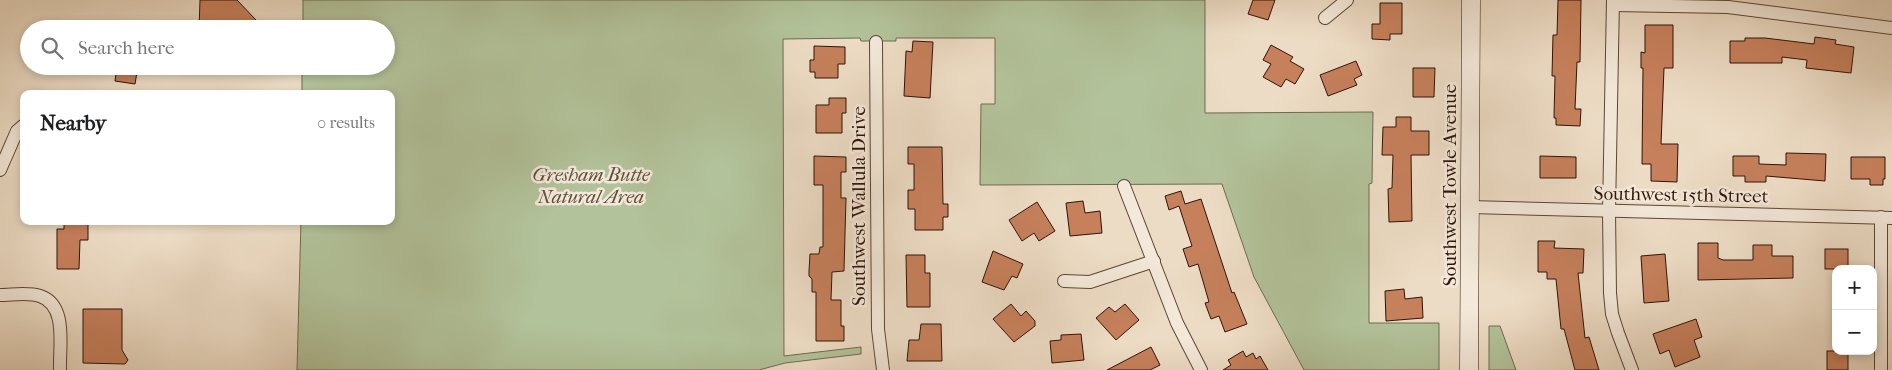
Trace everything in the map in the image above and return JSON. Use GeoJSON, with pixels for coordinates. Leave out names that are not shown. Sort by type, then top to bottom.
{"type":"FeatureCollection","features":[{"type":"Feature","properties":{"kind":"main road","name":"Southwest Towle Avenue"},"geometry":{"type":"LineString","coordinates":[[1469,370],[1471,0]]}},
{"type":"Feature","properties":{"kind":"street"},"geometry":{"type":"LineString","coordinates":[[1325,18],[1347,0]]}},
{"type":"Feature","properties":{"kind":"street"},"geometry":{"type":"LineString","coordinates":[[1632,370],[1612,314],[1609,211],[1613,2],[1728,7],[1892,28]]}},
{"type":"Feature","properties":{"kind":"street","name":"Southwest Wallula Drive"},"geometry":{"type":"LineString","coordinates":[[876,42],[878,329],[883,370]]}},
{"type":"Feature","properties":{"kind":"street"},"geometry":{"type":"LineString","coordinates":[[0,170],[17,130],[20,128]]}},
{"type":"Feature","properties":{"kind":"street"},"geometry":{"type":"LineString","coordinates":[[1124,186],[1177,322],[1201,370]]}},
{"type":"Feature","properties":{"kind":"street","name":"Southwest 15th Street"},"geometry":{"type":"LineString","coordinates":[[1470,207],[1886,217]]}},
{"type":"Feature","properties":{"kind":"street"},"geometry":{"type":"LineString","coordinates":[[1881,370],[1886,217]]}},
{"type":"Feature","properties":{"kind":"street"},"geometry":{"type":"LineString","coordinates":[[1064,281],[1090,282],[1154,261]]}},
{"type":"Feature","properties":{"kind":"street"},"geometry":{"type":"LineString","coordinates":[[0,295],[38,295],[51,302],[59,319],[60,370]]}},
{"type":"Feature","properties":{"kind":"green space","name":"Gresham Butte Natural Area"},"geometry":{"type":"Polygon","coordinates":[[[303,0],[1205,0],[1205,113],[1373,112],[1372,183],[1369,184],[1369,323],[1439,323],[1439,370],[1304,370],[1254,277],[1222,184],[980,185],[981,104],[995,104],[995,38],[896,38],[896,41],[861,41],[860,38],[783,39],[784,356],[861,347],[861,354],[785,363],[759,370],[297,370],[301,225],[395,225],[395,90],[302,90],[302,75],[395,75],[395,20],[303,20],[303,0]]]}},
{"type":"Feature","properties":{"kind":"green space"},"geometry":{"type":"Polygon","coordinates":[[[1489,326],[1500,326],[1516,370],[1489,370],[1489,326]]]}},
{"type":"Feature","properties":{"kind":"building"},"geometry":{"type":"Polygon","coordinates":[[[200,0],[237,0],[256,20],[199,20],[200,0]]]}},
{"type":"Feature","properties":{"kind":"building"},"geometry":{"type":"Polygon","coordinates":[[[1253,0],[1275,0],[1268,20],[1248,14],[1253,0]]]}},
{"type":"Feature","properties":{"kind":"building"},"geometry":{"type":"Polygon","coordinates":[[[1558,0],[1581,0],[1580,62],[1577,62],[1575,109],[1581,109],[1580,126],[1556,125],[1556,118],[1554,118],[1555,76],[1552,76],[1553,35],[1557,35],[1558,0]]]}},
{"type":"Feature","properties":{"kind":"building"},"geometry":{"type":"Polygon","coordinates":[[[1380,3],[1402,3],[1402,34],[1390,34],[1390,40],[1372,39],[1372,24],[1380,24],[1380,3]]]}},
{"type":"Feature","properties":{"kind":"building"},"geometry":{"type":"Polygon","coordinates":[[[1645,25],[1673,25],[1673,68],[1664,68],[1661,144],[1678,144],[1677,182],[1651,181],[1651,164],[1642,164],[1643,68],[1641,68],[1641,52],[1645,53],[1645,25]]]}},
{"type":"Feature","properties":{"kind":"building"},"geometry":{"type":"Polygon","coordinates":[[[1815,37],[1836,40],[1835,44],[1854,47],[1851,73],[1806,68],[1807,60],[1782,57],[1782,63],[1730,63],[1730,41],[1745,41],[1745,38],[1765,38],[1814,44],[1815,37]]]}},
{"type":"Feature","properties":{"kind":"building"},"geometry":{"type":"Polygon","coordinates":[[[913,41],[933,42],[930,98],[904,96],[906,51],[912,52],[913,41]]]}},
{"type":"Feature","properties":{"kind":"building"},"geometry":{"type":"Polygon","coordinates":[[[1271,45],[1293,57],[1290,61],[1304,69],[1295,84],[1286,79],[1281,87],[1263,77],[1271,64],[1263,60],[1271,45]]]}},
{"type":"Feature","properties":{"kind":"building"},"geometry":{"type":"Polygon","coordinates":[[[814,46],[845,47],[845,64],[838,64],[838,78],[815,78],[815,72],[810,72],[810,60],[814,60],[814,46]]]}},
{"type":"Feature","properties":{"kind":"building"},"geometry":{"type":"Polygon","coordinates":[[[1356,61],[1362,75],[1354,79],[1357,85],[1328,96],[1320,75],[1356,61]]]}},
{"type":"Feature","properties":{"kind":"building"},"geometry":{"type":"Polygon","coordinates":[[[1413,68],[1435,68],[1434,97],[1413,97],[1413,68]]]}},
{"type":"Feature","properties":{"kind":"building"},"geometry":{"type":"Polygon","coordinates":[[[116,75],[136,75],[135,84],[115,81],[116,75]]]}},
{"type":"Feature","properties":{"kind":"building"},"geometry":{"type":"Polygon","coordinates":[[[829,98],[846,98],[846,113],[842,113],[842,133],[816,133],[816,105],[829,105],[829,98]]]}},
{"type":"Feature","properties":{"kind":"building"},"geometry":{"type":"Polygon","coordinates":[[[1396,117],[1411,117],[1411,131],[1429,131],[1429,155],[1411,155],[1412,221],[1389,222],[1388,189],[1392,188],[1393,155],[1382,155],[1383,127],[1396,127],[1396,117]]]}},
{"type":"Feature","properties":{"kind":"building"},"geometry":{"type":"Polygon","coordinates":[[[908,147],[942,147],[943,204],[948,204],[948,217],[943,217],[943,230],[915,230],[915,209],[908,209],[908,190],[914,190],[914,164],[908,164],[908,147]]]}},
{"type":"Feature","properties":{"kind":"building"},"geometry":{"type":"Polygon","coordinates":[[[1786,153],[1826,154],[1825,181],[1766,176],[1766,182],[1745,182],[1745,176],[1733,176],[1733,156],[1759,156],[1759,164],[1786,165],[1786,153]]]}},
{"type":"Feature","properties":{"kind":"building"},"geometry":{"type":"Polygon","coordinates":[[[814,156],[846,157],[846,172],[841,172],[841,198],[846,198],[844,271],[832,272],[831,300],[841,300],[841,326],[844,326],[844,341],[816,341],[816,292],[812,292],[812,279],[809,276],[809,271],[810,254],[819,254],[820,247],[823,247],[823,185],[814,185],[814,156]]]}},
{"type":"Feature","properties":{"kind":"building"},"geometry":{"type":"Polygon","coordinates":[[[1540,156],[1576,157],[1576,178],[1540,178],[1540,156]]]}},
{"type":"Feature","properties":{"kind":"building"},"geometry":{"type":"Polygon","coordinates":[[[1851,157],[1885,157],[1885,179],[1883,179],[1883,185],[1870,185],[1870,179],[1851,179],[1851,157]]]}},
{"type":"Feature","properties":{"kind":"building"},"geometry":{"type":"Polygon","coordinates":[[[1181,191],[1185,204],[1201,199],[1232,293],[1234,292],[1247,324],[1225,332],[1219,316],[1211,319],[1205,303],[1209,302],[1198,264],[1189,267],[1183,249],[1192,246],[1179,206],[1169,210],[1165,196],[1181,191]]]}},
{"type":"Feature","properties":{"kind":"building"},"geometry":{"type":"Polygon","coordinates":[[[1083,201],[1085,213],[1100,211],[1102,233],[1070,236],[1066,203],[1083,201]]]}},
{"type":"Feature","properties":{"kind":"building"},"geometry":{"type":"Polygon","coordinates":[[[1037,202],[1055,231],[1039,241],[1034,233],[1022,241],[1009,220],[1037,202]]]}},
{"type":"Feature","properties":{"kind":"building"},"geometry":{"type":"Polygon","coordinates":[[[64,225],[88,225],[88,240],[80,240],[79,269],[57,269],[57,229],[64,229],[64,225]]]}},
{"type":"Feature","properties":{"kind":"building"},"geometry":{"type":"Polygon","coordinates":[[[1538,241],[1555,241],[1554,248],[1584,249],[1583,273],[1578,273],[1585,338],[1589,337],[1599,370],[1575,370],[1564,329],[1561,329],[1556,279],[1547,279],[1547,272],[1538,272],[1538,241]]]}},
{"type":"Feature","properties":{"kind":"building"},"geometry":{"type":"Polygon","coordinates":[[[1698,243],[1718,243],[1718,258],[1723,260],[1753,260],[1753,245],[1772,245],[1772,256],[1793,256],[1793,278],[1698,280],[1698,243]]]}},
{"type":"Feature","properties":{"kind":"building"},"geometry":{"type":"Polygon","coordinates":[[[1825,249],[1848,249],[1848,265],[1832,265],[1832,269],[1825,269],[1825,249]]]}},
{"type":"Feature","properties":{"kind":"building"},"geometry":{"type":"Polygon","coordinates":[[[993,251],[1023,264],[1017,278],[1012,276],[1004,290],[982,282],[993,251]]]}},
{"type":"Feature","properties":{"kind":"building"},"geometry":{"type":"Polygon","coordinates":[[[1665,254],[1669,301],[1644,303],[1641,256],[1665,254]]]}},
{"type":"Feature","properties":{"kind":"building"},"geometry":{"type":"Polygon","coordinates":[[[906,255],[925,255],[925,273],[930,273],[930,307],[907,307],[906,255]]]}},
{"type":"Feature","properties":{"kind":"building"},"geometry":{"type":"Polygon","coordinates":[[[1404,289],[1405,299],[1422,297],[1423,318],[1386,321],[1385,291],[1404,289]]]}},
{"type":"Feature","properties":{"kind":"building"},"geometry":{"type":"Polygon","coordinates":[[[1011,304],[1021,316],[1026,311],[1035,321],[1035,326],[1014,342],[993,319],[1011,304]]]}},
{"type":"Feature","properties":{"kind":"building"},"geometry":{"type":"Polygon","coordinates":[[[1125,304],[1139,320],[1116,340],[1096,318],[1109,307],[1115,312],[1125,304]]]}},
{"type":"Feature","properties":{"kind":"building"},"geometry":{"type":"Polygon","coordinates":[[[83,309],[122,309],[122,350],[128,360],[125,364],[83,363],[83,309]]]}},
{"type":"Feature","properties":{"kind":"building"},"geometry":{"type":"Polygon","coordinates":[[[1696,319],[1702,337],[1694,340],[1700,357],[1675,367],[1669,350],[1660,354],[1653,334],[1696,319]]]}},
{"type":"Feature","properties":{"kind":"building"},"geometry":{"type":"Polygon","coordinates":[[[921,324],[941,324],[942,361],[907,361],[909,340],[919,340],[921,324]]]}},
{"type":"Feature","properties":{"kind":"building"},"geometry":{"type":"Polygon","coordinates":[[[1081,334],[1084,360],[1052,363],[1050,341],[1061,340],[1061,335],[1081,334]]]}},
{"type":"Feature","properties":{"kind":"building"},"geometry":{"type":"Polygon","coordinates":[[[1151,347],[1160,365],[1150,370],[1107,370],[1151,347]]]}},
{"type":"Feature","properties":{"kind":"building"},"geometry":{"type":"Polygon","coordinates":[[[1243,351],[1246,357],[1253,353],[1256,359],[1260,356],[1268,370],[1223,370],[1231,365],[1228,360],[1243,351]]]}},
{"type":"Feature","properties":{"kind":"building"},"geometry":{"type":"Polygon","coordinates":[[[1827,351],[1832,351],[1832,355],[1848,355],[1848,370],[1827,370],[1827,351]]]}}]}
